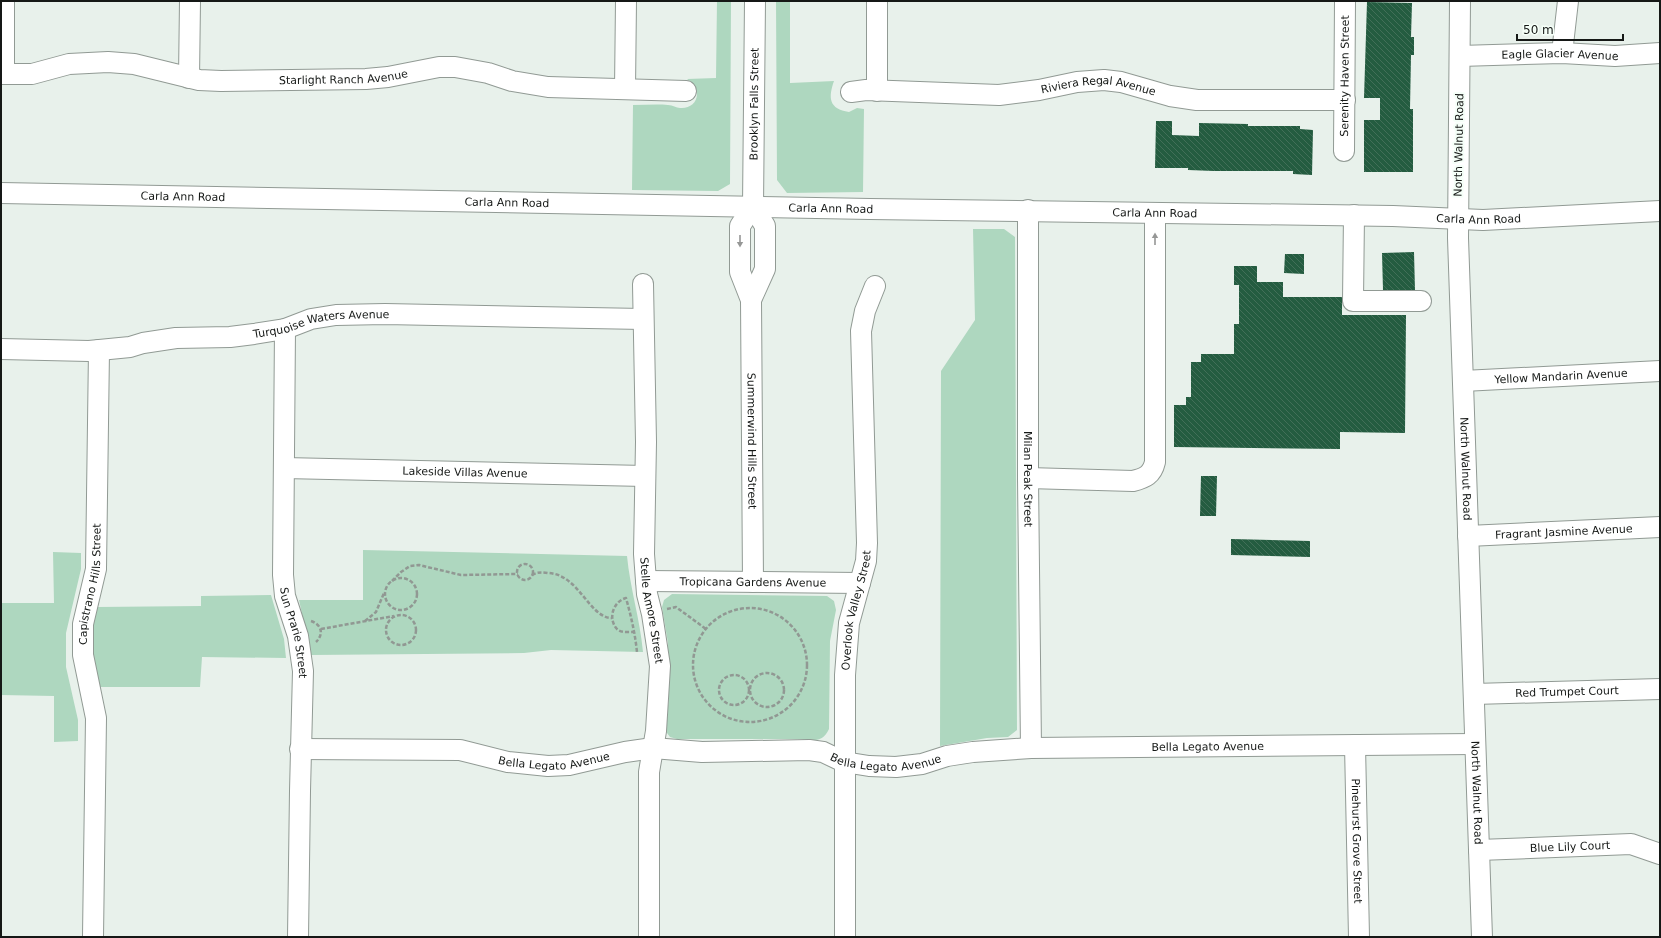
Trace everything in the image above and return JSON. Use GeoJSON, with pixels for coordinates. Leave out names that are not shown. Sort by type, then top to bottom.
{"type":"FeatureCollection","features":[{"type":"Feature","properties":{"kind":"street"},"geometry":{"type":"LineString","coordinates":[[3,74],[4,1]]}},
{"type":"Feature","properties":{"kind":"street"},"geometry":{"type":"LineString","coordinates":[[190,1],[190,78]]}},
{"type":"Feature","properties":{"kind":"street"},"geometry":{"type":"LineString","coordinates":[[625,89],[626,1]]}},
{"type":"Feature","properties":{"kind":"street","name":"Brooklyn Falls Street"},"geometry":{"type":"LineString","coordinates":[[754,206],[755,1]]}},
{"type":"Feature","properties":{"kind":"street"},"geometry":{"type":"LineString","coordinates":[[876,91],[877,1]]}},
{"type":"Feature","properties":{"kind":"street","name":"Serenity Haven Street"},"geometry":{"type":"LineString","coordinates":[[1344,152],[1345,1]]}},
{"type":"Feature","properties":{"kind":"street","name":"North Walnut Road"},"geometry":{"type":"LineString","coordinates":[[1460,1],[1458,219],[1482,937]]}},
{"type":"Feature","properties":{"kind":"street"},"geometry":{"type":"LineString","coordinates":[[1562,53],[1568,1]]}},
{"type":"Feature","properties":{"kind":"street","name":"Eagle Glacier Avenue"},"geometry":{"type":"LineString","coordinates":[[1460,56],[1562,53],[1615,56],[1660,53]]}},
{"type":"Feature","properties":{"kind":"street","name":"Starlight Ranch Avenue"},"geometry":{"type":"LineString","coordinates":[[3,74],[32,74],[69,64],[108,62],[134,64],[190,78],[221,81],[366,79],[388,77],[439,67],[455,67],[488,73],[512,81],[548,87],[686,91]]}},
{"type":"Feature","properties":{"kind":"street","name":"Riviera Regal Avenue"},"geometry":{"type":"LineString","coordinates":[[851,92],[876,91],[999,95],[1028,92],[1077,82],[1104,80],[1120,82],[1170,96],[1197,100],[1345,100]]}},
{"type":"Feature","properties":{"kind":"street","name":"Carla Ann Road"},"geometry":{"type":"LineString","coordinates":[[1,192],[1156,213],[1354,215],[1483,220],[1660,211]]}},
{"type":"Feature","properties":{"kind":"street","name":"Summerwind Hills Street"},"geometry":{"type":"LineString","coordinates":[[754,206],[765,226],[765,269],[751,300],[754,582]]}},
{"type":"Feature","properties":{"kind":"street","name":"Milan Peak Street"},"geometry":{"type":"LineString","coordinates":[[1028,210],[1028,478],[1031,748]]}},
{"type":"Feature","properties":{"kind":"street"},"geometry":{"type":"LineString","coordinates":[[1028,478],[1133,480],[1146,478],[1153,470],[1155,462],[1156,213]]}},
{"type":"Feature","properties":{"kind":"street"},"geometry":{"type":"LineString","coordinates":[[1354,215],[1353,300],[1421,301]]}},
{"type":"Feature","properties":{"kind":"street","name":"Stelle Amore Street"},"geometry":{"type":"LineString","coordinates":[[643,284],[646,442],[644,554],[646,588],[657,641],[660,666],[656,731],[649,772],[649,937]]}},
{"type":"Feature","properties":{"kind":"street","name":"Overlook Valley Street"},"geometry":{"type":"LineString","coordinates":[[845,937],[845,675],[849,623],[866,561],[867,543],[861,331],[865,311],[875,286]]}},
{"type":"Feature","properties":{"kind":"street","name":"Turquoise Waters Avenue"},"geometry":{"type":"LineString","coordinates":[[1,349],[98,350],[130,348],[143,343],[176,338],[230,337],[285,329],[311,319],[336,315],[392,314],[643,319]]}},
{"type":"Feature","properties":{"kind":"street","name":"Sun Prarie Street"},"geometry":{"type":"LineString","coordinates":[[285,329],[283,575],[285,596],[298,636],[303,671],[300,750],[298,937]]}},
{"type":"Feature","properties":{"kind":"street","name":"Capistrano Hills Street"},"geometry":{"type":"LineString","coordinates":[[92,937],[96,718],[83,655],[83,624],[96,569],[98,350]]}},
{"type":"Feature","properties":{"kind":"street","name":"Yellow Mandarin Avenue"},"geometry":{"type":"LineString","coordinates":[[1463,381],[1660,371]]}},
{"type":"Feature","properties":{"kind":"street","name":"Lakeside Villas Avenue"},"geometry":{"type":"LineString","coordinates":[[284,468],[645,476]]}},
{"type":"Feature","properties":{"kind":"street","name":"Fragrant Jasmine Avenue"},"geometry":{"type":"LineString","coordinates":[[1468,536],[1660,527]]}},
{"type":"Feature","properties":{"kind":"street","name":"Tropicana Gardens Avenue"},"geometry":{"type":"LineString","coordinates":[[646,588],[754,582],[860,583]]}},
{"type":"Feature","properties":{"kind":"street","name":"Red Trumpet Court"},"geometry":{"type":"LineString","coordinates":[[1474,694],[1660,688]]}},
{"type":"Feature","properties":{"kind":"street","name":"Bella Legato Avenue"},"geometry":{"type":"LineString","coordinates":[[300,750],[460,750],[508,762],[548,766],[569,765],[625,752],[653,748],[702,752],[809,750],[823,752],[844,762],[869,766],[896,767],[922,764],[947,756],[973,752],[1031,748],[1475,744]]}},
{"type":"Feature","properties":{"kind":"street","name":"Pinehurst Grove Street"},"geometry":{"type":"LineString","coordinates":[[1355,745],[1359,937]]}},
{"type":"Feature","properties":{"kind":"street","name":"Blue Lily Court"},"geometry":{"type":"LineString","coordinates":[[1479,850],[1631,844],[1660,854]]}},
{"type":"Feature","properties":{"kind":"path"},"geometry":{"type":"LineString","coordinates":[[532,575],[532,568],[526,564],[519,567],[518,574],[523,580],[528,579],[536,572],[558,575],[577,588],[598,614],[612,618]]}},
{"type":"Feature","properties":{"kind":"path"},"geometry":{"type":"LineString","coordinates":[[365,621],[376,612],[386,589],[392,581],[410,566],[419,565],[461,575],[474,576],[518,574]]}},
{"type":"Feature","properties":{"kind":"path"},"geometry":{"type":"LineString","coordinates":[[386,589],[386,599],[392,608],[402,610],[412,606],[416,597],[412,583],[402,579],[392,581]]}},
{"type":"Feature","properties":{"kind":"path"},"geometry":{"type":"LineString","coordinates":[[646,588],[666,610],[676,607],[706,629]]}},
{"type":"Feature","properties":{"kind":"path"},"geometry":{"type":"LineString","coordinates":[[635,632],[624,632],[617,628],[612,618],[613,609],[617,603],[626,598],[635,632],[637,652]]}},
{"type":"Feature","properties":{"kind":"path"},"geometry":{"type":"LineString","coordinates":[[748,608],[766,611],[783,619],[796,631],[804,647],[807,665],[804,683],[796,699],[782,713],[764,721],[745,723],[726,718],[710,707],[698,691],[692,672],[694,652],[701,634],[706,629],[715,620],[731,612],[748,608]]}},
{"type":"Feature","properties":{"kind":"path"},"geometry":{"type":"LineString","coordinates":[[321,629],[402,615],[412,619],[416,628],[415,637],[408,644],[398,645],[389,640],[387,636],[386,626],[392,618],[397,616]]}},
{"type":"Feature","properties":{"kind":"path"},"geometry":{"type":"LineString","coordinates":[[750,689],[748,684],[741,676],[732,675],[723,679],[719,692],[720,697],[727,704],[738,705],[746,699],[750,689],[751,682],[754,678],[765,673],[776,675],[780,679],[784,689],[781,700],[777,704],[766,707],[756,703],[752,698],[750,689]]}},
{"type":"Feature","properties":{"kind":"green space"},"geometry":{"type":"Polygon","coordinates":[[[717,1],[731,1],[730,184],[718,191],[632,190],[633,105],[671,105],[679,108],[686,108],[694,103],[697,97],[694,85],[687,79],[716,78],[717,1]]]}},
{"type":"Feature","properties":{"kind":"green space"},"geometry":{"type":"Polygon","coordinates":[[[776,1],[790,1],[790,83],[834,81],[831,97],[832,102],[837,108],[842,111],[849,112],[857,108],[864,109],[863,192],[787,193],[777,180],[776,1]]]}},
{"type":"Feature","properties":{"kind":"green space"},"geometry":{"type":"Polygon","coordinates":[[[973,229],[1004,229],[1015,237],[1017,730],[1008,737],[987,738],[940,746],[941,371],[975,320],[973,229]]]}},
{"type":"Feature","properties":{"kind":"green space"},"geometry":{"type":"Polygon","coordinates":[[[363,550],[627,556],[643,652],[551,650],[524,653],[311,655],[299,600],[363,600],[363,550]]]}},
{"type":"Feature","properties":{"kind":"green space"},"geometry":{"type":"Polygon","coordinates":[[[53,552],[81,553],[81,569],[66,633],[66,667],[78,720],[78,741],[54,742],[54,696],[1,695],[1,603],[54,603],[53,552]]]}},
{"type":"Feature","properties":{"kind":"green space"},"geometry":{"type":"Polygon","coordinates":[[[672,594],[827,596],[834,601],[836,610],[830,641],[829,729],[827,733],[818,740],[677,739],[670,737],[664,729],[669,700],[668,643],[662,607],[664,600],[672,594]]]}},
{"type":"Feature","properties":{"kind":"green space"},"geometry":{"type":"Polygon","coordinates":[[[271,595],[284,639],[286,658],[202,657],[200,687],[96,687],[91,656],[91,628],[97,607],[201,606],[201,596],[271,595]]]}},
{"type":"Feature","properties":{"kind":"building"},"geometry":{"type":"Polygon","coordinates":[[[1367,2],[1412,3],[1411,37],[1414,37],[1414,55],[1411,55],[1410,109],[1413,109],[1413,172],[1364,172],[1364,120],[1380,120],[1380,98],[1364,98],[1367,2]]]}},
{"type":"Feature","properties":{"kind":"building"},"geometry":{"type":"Polygon","coordinates":[[[1156,121],[1172,121],[1172,135],[1199,136],[1199,123],[1248,124],[1248,126],[1300,126],[1300,129],[1313,130],[1312,175],[1293,174],[1293,171],[1214,171],[1188,170],[1188,168],[1155,168],[1156,121]]]}},
{"type":"Feature","properties":{"kind":"building"},"geometry":{"type":"Polygon","coordinates":[[[1414,252],[1415,290],[1383,290],[1382,253],[1414,252]]]}},
{"type":"Feature","properties":{"kind":"building"},"geometry":{"type":"Polygon","coordinates":[[[1285,254],[1304,254],[1304,274],[1284,273],[1285,254]]]}},
{"type":"Feature","properties":{"kind":"building"},"geometry":{"type":"Polygon","coordinates":[[[1234,266],[1257,266],[1257,282],[1283,282],[1283,297],[1342,297],[1342,315],[1406,315],[1405,433],[1340,432],[1340,449],[1174,447],[1174,405],[1186,405],[1186,397],[1191,397],[1191,362],[1201,362],[1201,354],[1234,354],[1234,324],[1239,324],[1239,285],[1234,285],[1234,266]]]}},
{"type":"Feature","properties":{"kind":"building"},"geometry":{"type":"Polygon","coordinates":[[[1201,476],[1217,476],[1216,516],[1200,516],[1201,476]]]}},
{"type":"Feature","properties":{"kind":"building"},"geometry":{"type":"Polygon","coordinates":[[[1231,539],[1310,541],[1310,557],[1231,555],[1231,539]]]}}]}
